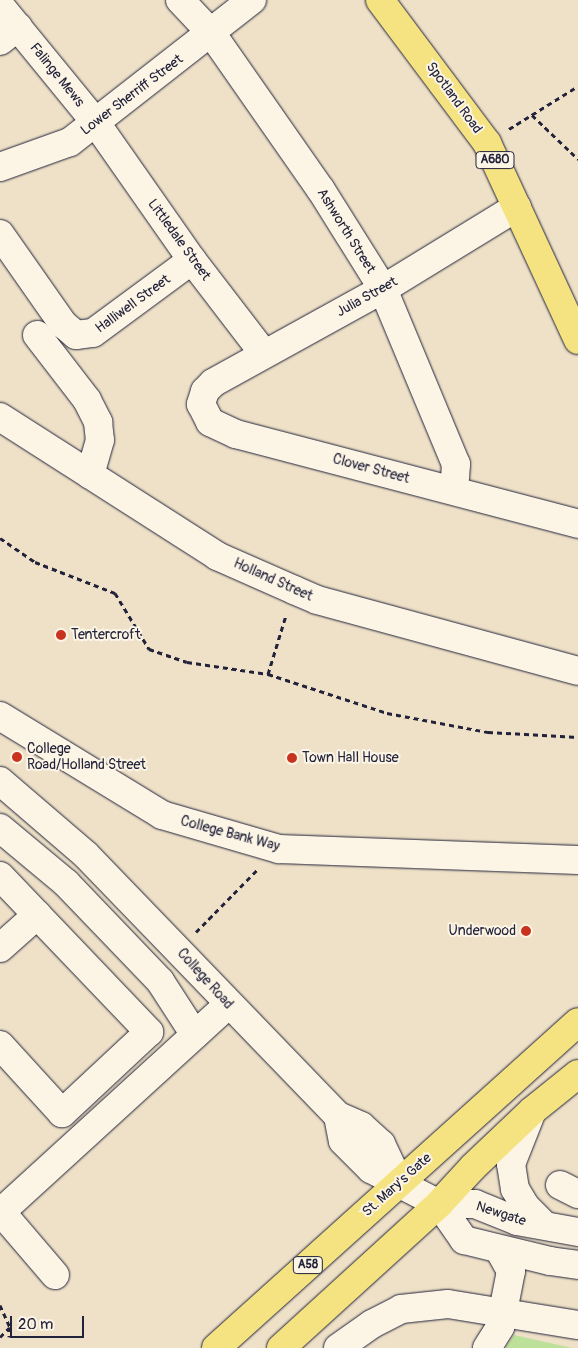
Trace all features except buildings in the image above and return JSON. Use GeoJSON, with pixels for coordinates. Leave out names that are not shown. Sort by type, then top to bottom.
{"type":"FeatureCollection","features":[{"type":"Feature","properties":{"kind":"main road","name":"Spotland Road"},"geometry":{"type":"LineString","coordinates":[[380,0],[406,30],[488,143],[578,340]]}},
{"type":"Feature","properties":{"kind":"main road"},"geometry":{"type":"LineString","coordinates":[[400,0],[406,30]]}},
{"type":"Feature","properties":{"kind":"main road","name":"St. Mary's Gate"},"geometry":{"type":"LineString","coordinates":[[216,1348],[578,1022]]}},
{"type":"Feature","properties":{"kind":"main road"},"geometry":{"type":"LineString","coordinates":[[281,1348],[439,1204],[473,1167],[532,1111],[578,1074]]}},
{"type":"Feature","properties":{"kind":"street","name":"Ashworth Street"},"geometry":{"type":"LineString","coordinates":[[180,0],[212,34],[321,190],[383,290],[456,464],[454,490]]}},
{"type":"Feature","properties":{"kind":"street","name":"Lower Sherriff Street"},"geometry":{"type":"LineString","coordinates":[[0,167],[70,142],[212,34],[252,0]]}},
{"type":"Feature","properties":{"kind":"street","name":"Falinge Mews"},"geometry":{"type":"LineString","coordinates":[[7,25],[96,123]]}},
{"type":"Feature","properties":{"kind":"street","name":"Littledale Street"},"geometry":{"type":"LineString","coordinates":[[96,123],[192,260],[264,354]]}},
{"type":"Feature","properties":{"kind":"street","name":"Julia Street"},"geometry":{"type":"LineString","coordinates":[[213,383],[383,290],[517,207]]}},
{"type":"Feature","properties":{"kind":"street","name":"Halliwell Street"},"geometry":{"type":"LineString","coordinates":[[0,234],[63,324],[76,335],[93,333],[192,260]]}},
{"type":"Feature","properties":{"kind":"street"},"geometry":{"type":"LineString","coordinates":[[37,335],[87,400],[98,422],[100,440],[90,475]]}},
{"type":"Feature","properties":{"kind":"street","name":"Clover Street"},"geometry":{"type":"LineString","coordinates":[[213,383],[206,391],[201,404],[205,417],[221,428],[578,524]]}},
{"type":"Feature","properties":{"kind":"street","name":"Holland Street"},"geometry":{"type":"LineString","coordinates":[[0,417],[217,556],[294,590],[317,600],[578,671]]}},
{"type":"Feature","properties":{"kind":"street","name":"College Bank Way"},"geometry":{"type":"LineString","coordinates":[[0,716],[162,815],[279,849],[578,860]]}},
{"type":"Feature","properties":{"kind":"street","name":"College Road"},"geometry":{"type":"LineString","coordinates":[[0,781],[86,855],[228,1005],[338,1116],[361,1126],[381,1144],[399,1182]]}},
{"type":"Feature","properties":{"kind":"street"},"geometry":{"type":"LineString","coordinates":[[0,828],[66,883],[160,981],[195,1035]]}},
{"type":"Feature","properties":{"kind":"street"},"geometry":{"type":"LineString","coordinates":[[0,876],[149,1032],[62,1113],[0,1045]]}},
{"type":"Feature","properties":{"kind":"street"},"geometry":{"type":"LineString","coordinates":[[0,948],[37,915]]}},
{"type":"Feature","properties":{"kind":"street"},"geometry":{"type":"LineString","coordinates":[[55,1275],[1,1212],[228,1005]]}},
{"type":"Feature","properties":{"kind":"street"},"geometry":{"type":"LineString","coordinates":[[532,1111],[511,1164],[516,1189],[526,1207],[544,1225]]}},
{"type":"Feature","properties":{"kind":"street","name":"Newgate"},"geometry":{"type":"LineString","coordinates":[[399,1182],[439,1204],[475,1204],[517,1221],[578,1232]]}},
{"type":"Feature","properties":{"kind":"street"},"geometry":{"type":"LineString","coordinates":[[439,1204],[464,1240],[578,1264]]}},
{"type":"Feature","properties":{"kind":"street"},"geometry":{"type":"LineString","coordinates":[[487,1348],[500,1327],[511,1271],[499,1248]]}},
{"type":"Feature","properties":{"kind":"street"},"geometry":{"type":"LineString","coordinates":[[338,1348],[372,1324],[401,1309],[448,1304],[578,1325]]}},
{"type":"Feature","properties":{"kind":"path"},"geometry":{"type":"LineString","coordinates":[[488,143],[578,86]]}},
{"type":"Feature","properties":{"kind":"path"},"geometry":{"type":"LineString","coordinates":[[532,114],[578,160]]}},
{"type":"Feature","properties":{"kind":"path"},"geometry":{"type":"LineString","coordinates":[[0,538],[35,562],[116,593],[149,649],[187,662],[268,674],[387,713],[488,732],[578,737]]}},
{"type":"Feature","properties":{"kind":"path"},"geometry":{"type":"LineString","coordinates":[[268,674],[294,590]]}},
{"type":"Feature","properties":{"kind":"path"},"geometry":{"type":"LineString","coordinates":[[196,932],[256,872]]}},
{"type":"Feature","properties":{"kind":"path"},"geometry":{"type":"LineString","coordinates":[[0,1305],[10,1327],[9,1338]]}},
{"type":"Feature","properties":{"kind":"path"},"geometry":{"type":"LineString","coordinates":[[0,1337],[10,1327]]}},
{"type":"Feature","properties":{"kind":"green space"},"geometry":{"type":"Polygon","coordinates":[[[514,1335],[572,1348],[505,1348],[514,1335]]]}},
{"type":"Feature","properties":{"kind":"place","name":"Tentercroft"},"geometry":{"type":"Point","coordinates":[61,635]}},
{"type":"Feature","properties":{"kind":"place","name":"College Road/Holland Street"},"geometry":{"type":"Point","coordinates":[17,757]}},
{"type":"Feature","properties":{"kind":"place","name":"Town Hall House"},"geometry":{"type":"Point","coordinates":[292,758]}},
{"type":"Feature","properties":{"kind":"place","name":"Underwood"},"geometry":{"type":"Point","coordinates":[526,931]}}]}
